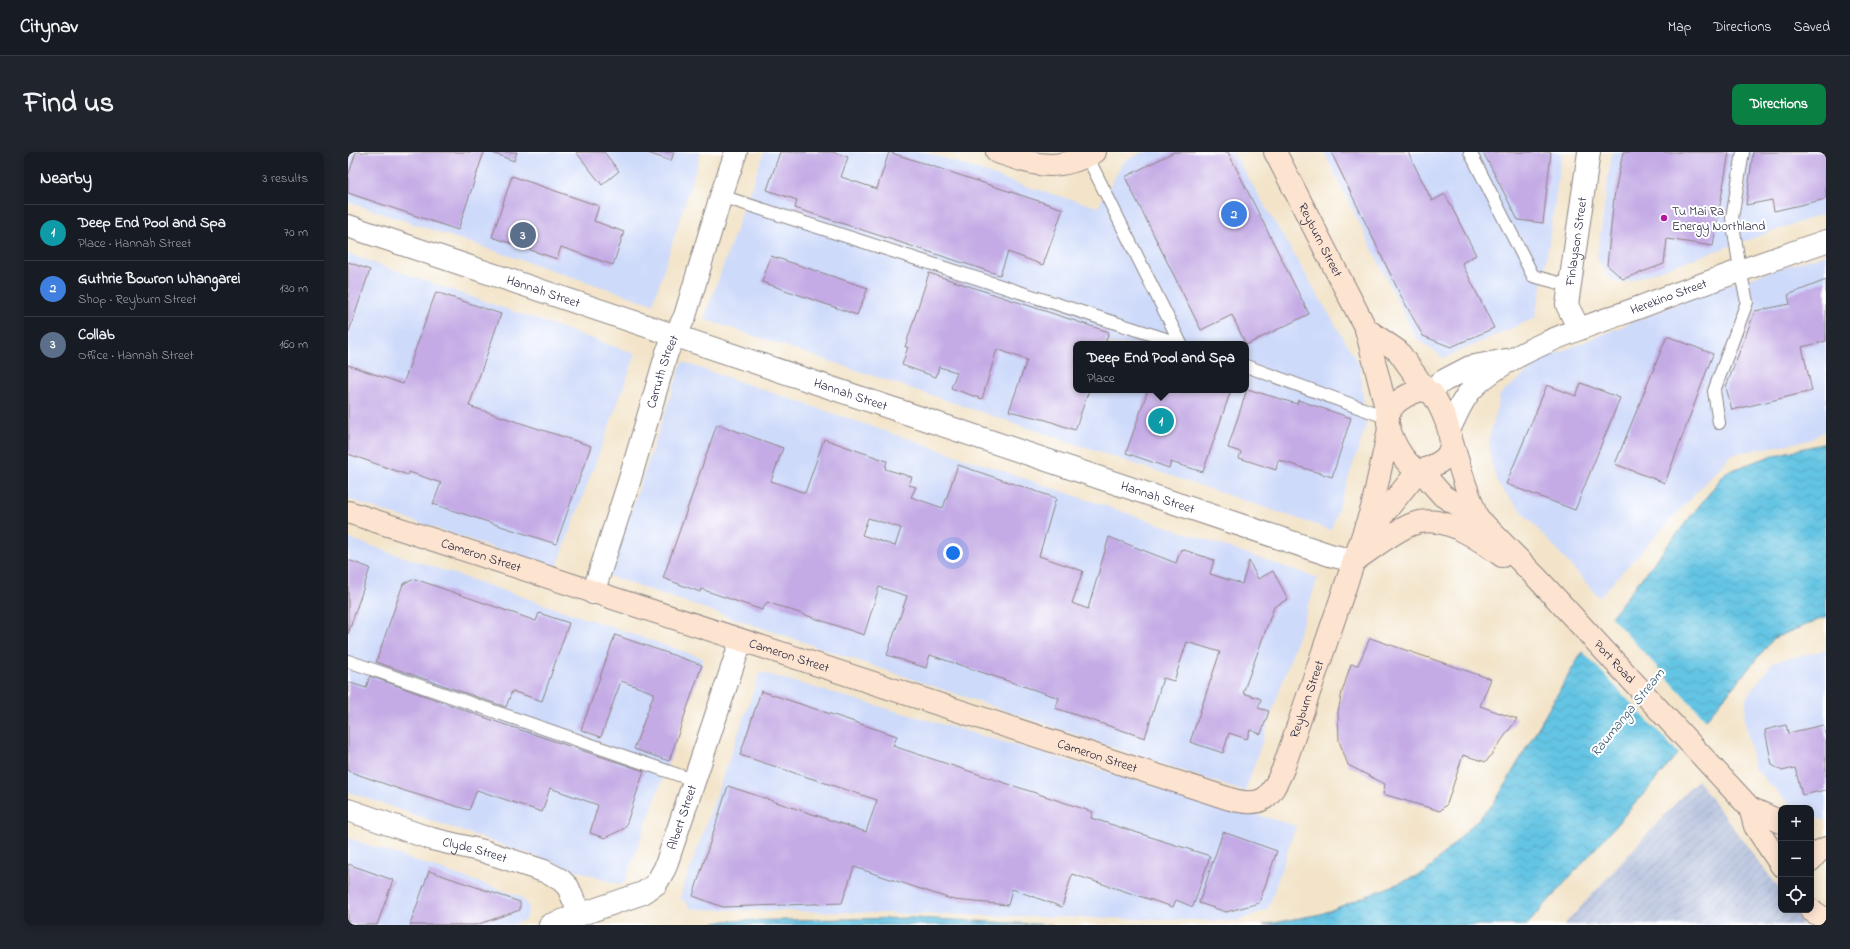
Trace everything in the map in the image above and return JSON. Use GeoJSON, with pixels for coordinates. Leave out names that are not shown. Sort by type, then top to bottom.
{"type":"FeatureCollection","features":[{"type":"Feature","properties":{"kind":"street","name":"Carruth Street"},"geometry":{"type":"LineString","coordinates":[[592,592],[629,482],[667,352],[685,316],[721,196],[736,152]]}},
{"type":"Feature","properties":{"kind":"street"},"geometry":{"type":"LineString","coordinates":[[997,152],[1033,164],[1047,166],[1062,165],[1091,154]]}},
{"type":"Feature","properties":{"kind":"street","name":"Reyburn Street"},"geometry":{"type":"LineString","coordinates":[[1230,799],[1245,803],[1254,803],[1266,796],[1276,784],[1372,508],[1388,421],[1366,329],[1275,152]]}},
{"type":"Feature","properties":{"kind":"street","name":"Finlayson Street"},"geometry":{"type":"LineString","coordinates":[[1578,329],[1567,305],[1589,152]]}},
{"type":"Feature","properties":{"kind":"street","name":"Hannah Street"},"geometry":{"type":"LineString","coordinates":[[348,226],[1307,547],[1354,561]]}},
{"type":"Feature","properties":{"kind":"street","name":"Herekino Street"},"geometry":{"type":"LineString","coordinates":[[1449,433],[1461,406],[1473,388],[1515,358],[1578,329],[1740,270],[1826,241]]}},
{"type":"Feature","properties":{"kind":"street","name":"Reyburn Street"},"geometry":{"type":"LineString","coordinates":[[1366,329],[1398,351],[1427,390]]}},
{"type":"Feature","properties":{"kind":"street","name":"Herekino Street"},"geometry":{"type":"LineString","coordinates":[[1427,390],[1470,367],[1515,358]]}},
{"type":"Feature","properties":{"kind":"street"},"geometry":{"type":"LineString","coordinates":[[1427,390],[1435,397],[1449,433],[1451,444],[1449,452],[1440,462],[1420,471],[1410,466],[1397,448],[1388,421],[1394,404],[1415,392],[1427,390]]}},
{"type":"Feature","properties":{"kind":"street","name":"Port Road"},"geometry":{"type":"LineString","coordinates":[[1449,433],[1477,516]]}},
{"type":"Feature","properties":{"kind":"street","name":"Reyburn Street"},"geometry":{"type":"LineString","coordinates":[[1354,561],[1384,512],[1420,471]]}},
{"type":"Feature","properties":{"kind":"street","name":"Port Road"},"geometry":{"type":"LineString","coordinates":[[1420,471],[1443,496],[1477,516],[1538,579],[1750,808],[1778,821]]}},
{"type":"Feature","properties":{"kind":"street","name":"Cameron Street"},"geometry":{"type":"LineString","coordinates":[[348,512],[740,641],[1230,799]]}},
{"type":"Feature","properties":{"kind":"street"},"geometry":{"type":"LineString","coordinates":[[1354,561],[1411,524],[1439,522],[1460,529],[1481,541],[1523,571],[1538,579]]}},
{"type":"Feature","properties":{"kind":"street","name":"Albert Street"},"geometry":{"type":"LineString","coordinates":[[550,925],[643,893],[656,884],[665,868],[740,641]]}},
{"type":"Feature","properties":{"kind":"street","name":"Port Road"},"geometry":{"type":"LineString","coordinates":[[1750,808],[1755,826],[1778,860]]}},
{"type":"Feature","properties":{"kind":"street","name":"Clyde Street"},"geometry":{"type":"LineString","coordinates":[[348,810],[432,839],[483,851],[544,871],[561,880],[568,887],[580,915]]}},
{"type":"Feature","properties":{"kind":"street"},"geometry":{"type":"LineString","coordinates":[[1814,838],[1826,847],[1814,857]]}},
{"type":"Feature","properties":{"kind":"street"},"geometry":{"type":"LineString","coordinates":[[1814,912],[1826,920]]}},
{"type":"Feature","properties":{"kind":"lane"},"geometry":{"type":"LineString","coordinates":[[1470,152],[1532,276],[1570,286]]}},
{"type":"Feature","properties":{"kind":"lane"},"geometry":{"type":"LineString","coordinates":[[1719,423],[1714,391],[1747,302],[1740,270],[1732,218],[1743,152]]}},
{"type":"Feature","properties":{"kind":"lane"},"geometry":{"type":"LineString","coordinates":[[1091,154],[1180,341]]}},
{"type":"Feature","properties":{"kind":"lane"},"geometry":{"type":"LineString","coordinates":[[721,196],[1172,341]]}},
{"type":"Feature","properties":{"kind":"lane"},"geometry":{"type":"LineString","coordinates":[[1249,367],[1388,421]]}},
{"type":"Feature","properties":{"kind":"lane"},"geometry":{"type":"LineString","coordinates":[[348,661],[693,780]]}},
{"type":"Feature","properties":{"kind":"shaded area"},"geometry":{"type":"Polygon","coordinates":[[[348,152],[701,152],[653,304],[348,202],[348,152]]]}},
{"type":"Feature","properties":{"kind":"shaded area"},"geometry":{"type":"Polygon","coordinates":[[[764,152],[925,152],[1028,187],[1098,207],[1123,162],[1143,152],[1233,152],[1360,366],[1366,426],[1331,530],[704,319],[764,152]]]}},
{"type":"Feature","properties":{"kind":"shaded area"},"geometry":{"type":"Polygon","coordinates":[[[1324,152],[1562,152],[1544,277],[1535,318],[1444,358],[1416,338],[1324,152]]]}},
{"type":"Feature","properties":{"kind":"shaded area"},"geometry":{"type":"Polygon","coordinates":[[[1612,152],[1826,152],[1826,213],[1623,283],[1615,282],[1607,275],[1597,258],[1612,152]]]}},
{"type":"Feature","properties":{"kind":"shaded area"},"geometry":{"type":"Polygon","coordinates":[[[348,254],[636,354],[556,569],[348,499],[348,254]]]}},
{"type":"Feature","properties":{"kind":"shaded area"},"geometry":{"type":"Polygon","coordinates":[[[1826,254],[1826,430],[1810,440],[1732,454],[1599,597],[1499,486],[1491,462],[1489,439],[1500,394],[1547,357],[1714,289],[1826,254]]]}},
{"type":"Feature","properties":{"kind":"shaded area"},"geometry":{"type":"Polygon","coordinates":[[[682,362],[1318,578],[1245,792],[609,576],[682,362]]]}},
{"type":"Feature","properties":{"kind":"shaded area"},"geometry":{"type":"Polygon","coordinates":[[[348,538],[703,658],[702,665],[669,761],[625,882],[620,885],[348,792],[348,538]]]}},
{"type":"Feature","properties":{"kind":"shaded area"},"geometry":{"type":"Polygon","coordinates":[[[1826,650],[1826,821],[1814,817],[1814,805],[1790,805],[1754,768],[1745,720],[1746,701],[1748,695],[1773,662],[1826,650]]]}},
{"type":"Feature","properties":{"kind":"shaded area"},"geometry":{"type":"Polygon","coordinates":[[[760,672],[1296,826],[1268,909],[1237,921],[692,909],[680,897],[760,672]]]}},
{"type":"Feature","properties":{"kind":"shaded area"},"geometry":{"type":"Polygon","coordinates":[[[1697,780],[1778,887],[1778,913],[1797,913],[1803,925],[1564,925],[1697,780]]]}},
{"type":"Feature","properties":{"kind":"shaded area"},"geometry":{"type":"Polygon","coordinates":[[[348,838],[520,896],[529,907],[525,920],[512,925],[348,925],[348,838]]]}},
{"type":"Feature","properties":{"kind":"water","name":"Raumanga Stream"},"geometry":{"type":"Polygon","coordinates":[[[1826,443],[1826,617],[1774,638],[1648,789],[1527,925],[1263,925],[1321,914],[1425,873],[1495,802],[1579,657],[1726,472],[1771,456],[1826,443]]]}},
{"type":"Feature","properties":{"kind":"water"},"geometry":{"type":"Polygon","coordinates":[[[913,918],[1053,925],[707,925],[725,921],[913,918]]]}},
{"type":"Feature","properties":{"kind":"pier"},"geometry":{"type":"Polygon","coordinates":[[[1609,615],[1707,721],[1679,754],[1581,650],[1609,615]]]}},
{"type":"Feature","properties":{"kind":"building"},"geometry":{"type":"Polygon","coordinates":[[[356,152],[484,152],[458,230],[348,193],[348,176],[356,152]]]}},
{"type":"Feature","properties":{"kind":"building"},"geometry":{"type":"Polygon","coordinates":[[[490,152],[517,152],[514,161],[490,152]]]}},
{"type":"Feature","properties":{"kind":"building"},"geometry":{"type":"Polygon","coordinates":[[[576,152],[604,152],[619,171],[602,185],[576,152]]]}},
{"type":"Feature","properties":{"kind":"building"},"geometry":{"type":"Polygon","coordinates":[[[645,152],[674,152],[671,161],[645,152]]]}},
{"type":"Feature","properties":{"kind":"building"},"geometry":{"type":"Polygon","coordinates":[[[780,152],[832,152],[848,157],[841,177],[877,189],[889,152],[1063,209],[1043,265],[1008,252],[1000,275],[795,208],[797,200],[767,190],[780,152]]]}},
{"type":"Feature","properties":{"kind":"building"},"geometry":{"type":"Polygon","coordinates":[[[1174,152],[1228,152],[1309,314],[1249,344],[1249,341],[1244,341],[1232,315],[1201,330],[1125,177],[1174,152]]]}},
{"type":"Feature","properties":{"kind":"building"},"geometry":{"type":"Polygon","coordinates":[[[1331,152],[1408,152],[1432,201],[1445,194],[1476,255],[1462,263],[1494,328],[1451,347],[1423,336],[1400,294],[1331,152]]]}},
{"type":"Feature","properties":{"kind":"building"},"geometry":{"type":"Polygon","coordinates":[[[1483,152],[1551,152],[1543,223],[1518,220],[1483,152]]]}},
{"type":"Feature","properties":{"kind":"building"},"geometry":{"type":"Polygon","coordinates":[[[1623,152],[1729,152],[1713,246],[1667,239],[1664,264],[1623,279],[1607,265],[1614,197],[1623,152]]]}},
{"type":"Feature","properties":{"kind":"building"},"geometry":{"type":"Polygon","coordinates":[[[1753,152],[1826,152],[1826,199],[1774,211],[1772,200],[1746,205],[1753,152]]]}},
{"type":"Feature","properties":{"kind":"building"},"geometry":{"type":"Polygon","coordinates":[[[512,176],[599,206],[594,221],[624,232],[613,265],[561,247],[557,259],[492,237],[512,176]]]}},
{"type":"Feature","properties":{"kind":"building"},"geometry":{"type":"Polygon","coordinates":[[[771,256],[868,288],[857,315],[762,282],[771,256]]]}},
{"type":"Feature","properties":{"kind":"building"},"geometry":{"type":"Polygon","coordinates":[[[348,262],[370,270],[348,334],[348,262]]]}},
{"type":"Feature","properties":{"kind":"building"},"geometry":{"type":"Polygon","coordinates":[[[929,273],[1109,332],[1106,341],[1073,341],[1073,393],[1088,393],[1075,430],[1046,420],[1009,411],[1027,360],[997,349],[982,399],[951,388],[957,372],[939,367],[936,377],[902,365],[908,347],[905,347],[929,273]]]}},
{"type":"Feature","properties":{"kind":"building"},"geometry":{"type":"Polygon","coordinates":[[[1826,280],[1826,341],[1802,347],[1812,391],[1732,410],[1726,387],[1755,311],[1790,304],[1788,295],[1826,280]]]}},
{"type":"Feature","properties":{"kind":"building"},"geometry":{"type":"Polygon","coordinates":[[[436,292],[501,314],[469,406],[591,446],[556,544],[433,504],[441,483],[409,472],[408,475],[348,454],[348,365],[403,384],[436,292]]]}},
{"type":"Feature","properties":{"kind":"building"},"geometry":{"type":"Polygon","coordinates":[[[1667,336],[1713,354],[1665,483],[1615,464],[1667,336]]]}},
{"type":"Feature","properties":{"kind":"building"},"geometry":{"type":"Polygon","coordinates":[[[1581,383],[1620,398],[1575,510],[1506,484],[1547,385],[1576,396],[1581,383]]]}},
{"type":"Feature","properties":{"kind":"building"},"geometry":{"type":"Polygon","coordinates":[[[1249,390],[1297,404],[1298,400],[1351,418],[1332,477],[1278,460],[1276,470],[1239,458],[1241,452],[1228,448],[1246,393],[1249,393],[1249,390]]]}},
{"type":"Feature","properties":{"kind":"building"},"geometry":{"type":"Polygon","coordinates":[[[1147,393],[1230,393],[1203,472],[1171,462],[1169,468],[1126,453],[1147,393]]]}},
{"type":"Feature","properties":{"kind":"building"},"geometry":{"type":"Polygon","coordinates":[[[717,424],[783,448],[771,481],[805,493],[824,439],[887,461],[885,469],[912,477],[909,485],[916,487],[911,497],[943,508],[958,465],[1056,498],[1039,556],[1083,571],[1072,603],[1088,609],[1109,537],[1176,563],[1181,549],[1214,560],[1210,574],[1242,584],[1249,561],[1258,579],[1273,571],[1288,599],[1274,607],[1243,693],[1261,699],[1258,708],[1269,711],[1261,734],[1250,730],[1247,739],[1229,733],[1223,753],[1190,742],[1220,652],[1187,642],[1174,681],[1163,678],[1145,738],[1055,708],[1059,698],[930,655],[926,668],[887,655],[907,596],[879,587],[864,635],[767,602],[762,610],[701,589],[700,592],[663,578],[717,424]],[[868,518],[862,535],[895,546],[901,528],[868,518]]]}},
{"type":"Feature","properties":{"kind":"building"},"geometry":{"type":"Polygon","coordinates":[[[348,560],[370,568],[348,634],[348,560]]]}},
{"type":"Feature","properties":{"kind":"building"},"geometry":{"type":"Polygon","coordinates":[[[415,579],[536,621],[539,613],[569,623],[542,701],[512,691],[506,707],[376,662],[403,584],[415,579]]]}},
{"type":"Feature","properties":{"kind":"building"},"geometry":{"type":"Polygon","coordinates":[[[615,635],[702,665],[669,761],[634,749],[654,693],[621,681],[601,737],[581,730],[615,635]]]}},
{"type":"Feature","properties":{"kind":"building"},"geometry":{"type":"Polygon","coordinates":[[[1370,638],[1491,679],[1480,706],[1517,719],[1486,762],[1463,755],[1447,804],[1440,811],[1383,794],[1385,784],[1348,765],[1339,741],[1338,712],[1342,692],[1351,664],[1358,665],[1370,638]]]}},
{"type":"Feature","properties":{"kind":"building"},"geometry":{"type":"Polygon","coordinates":[[[370,676],[500,723],[644,771],[625,828],[605,838],[590,833],[598,805],[550,788],[542,812],[477,790],[469,810],[405,791],[348,771],[348,682],[366,688],[370,676]]]}},
{"type":"Feature","properties":{"kind":"building"},"geometry":{"type":"Polygon","coordinates":[[[761,691],[897,736],[893,746],[1093,812],[1091,818],[1210,856],[1193,907],[1176,900],[1173,907],[1072,874],[1062,907],[1012,889],[1008,905],[954,900],[854,867],[842,903],[723,907],[693,896],[728,786],[866,832],[877,800],[740,755],[761,691]]]}},
{"type":"Feature","properties":{"kind":"building"},"geometry":{"type":"Polygon","coordinates":[[[1786,725],[1788,733],[1823,725],[1826,737],[1826,790],[1802,795],[1795,768],[1782,771],[1772,765],[1765,730],[1786,725]]]}},
{"type":"Feature","properties":{"kind":"building"},"geometry":{"type":"Polygon","coordinates":[[[1223,832],[1277,851],[1259,903],[1226,912],[1199,903],[1223,832]]]}},
{"type":"Feature","properties":{"kind":"building"},"geometry":{"type":"Polygon","coordinates":[[[348,864],[393,880],[377,925],[348,925],[348,864]]]}},
{"type":"Feature","properties":{"kind":"building"},"geometry":{"type":"Polygon","coordinates":[[[429,871],[520,902],[520,910],[476,925],[410,925],[429,871]]]}},
{"type":"Feature","properties":{"kind":"place","name":"Guthrie Bowron Whangarei"},"geometry":{"type":"Point","coordinates":[1234,214]}},
{"type":"Feature","properties":{"kind":"place","name":"Tu Mai Ra Energy Northland"},"geometry":{"type":"Point","coordinates":[1664,218]}},
{"type":"Feature","properties":{"kind":"place","name":"Collab"},"geometry":{"type":"Point","coordinates":[523,235]}},
{"type":"Feature","properties":{"kind":"place","name":"Deep End Pool and Spa"},"geometry":{"type":"Point","coordinates":[1161,421]}}]}
